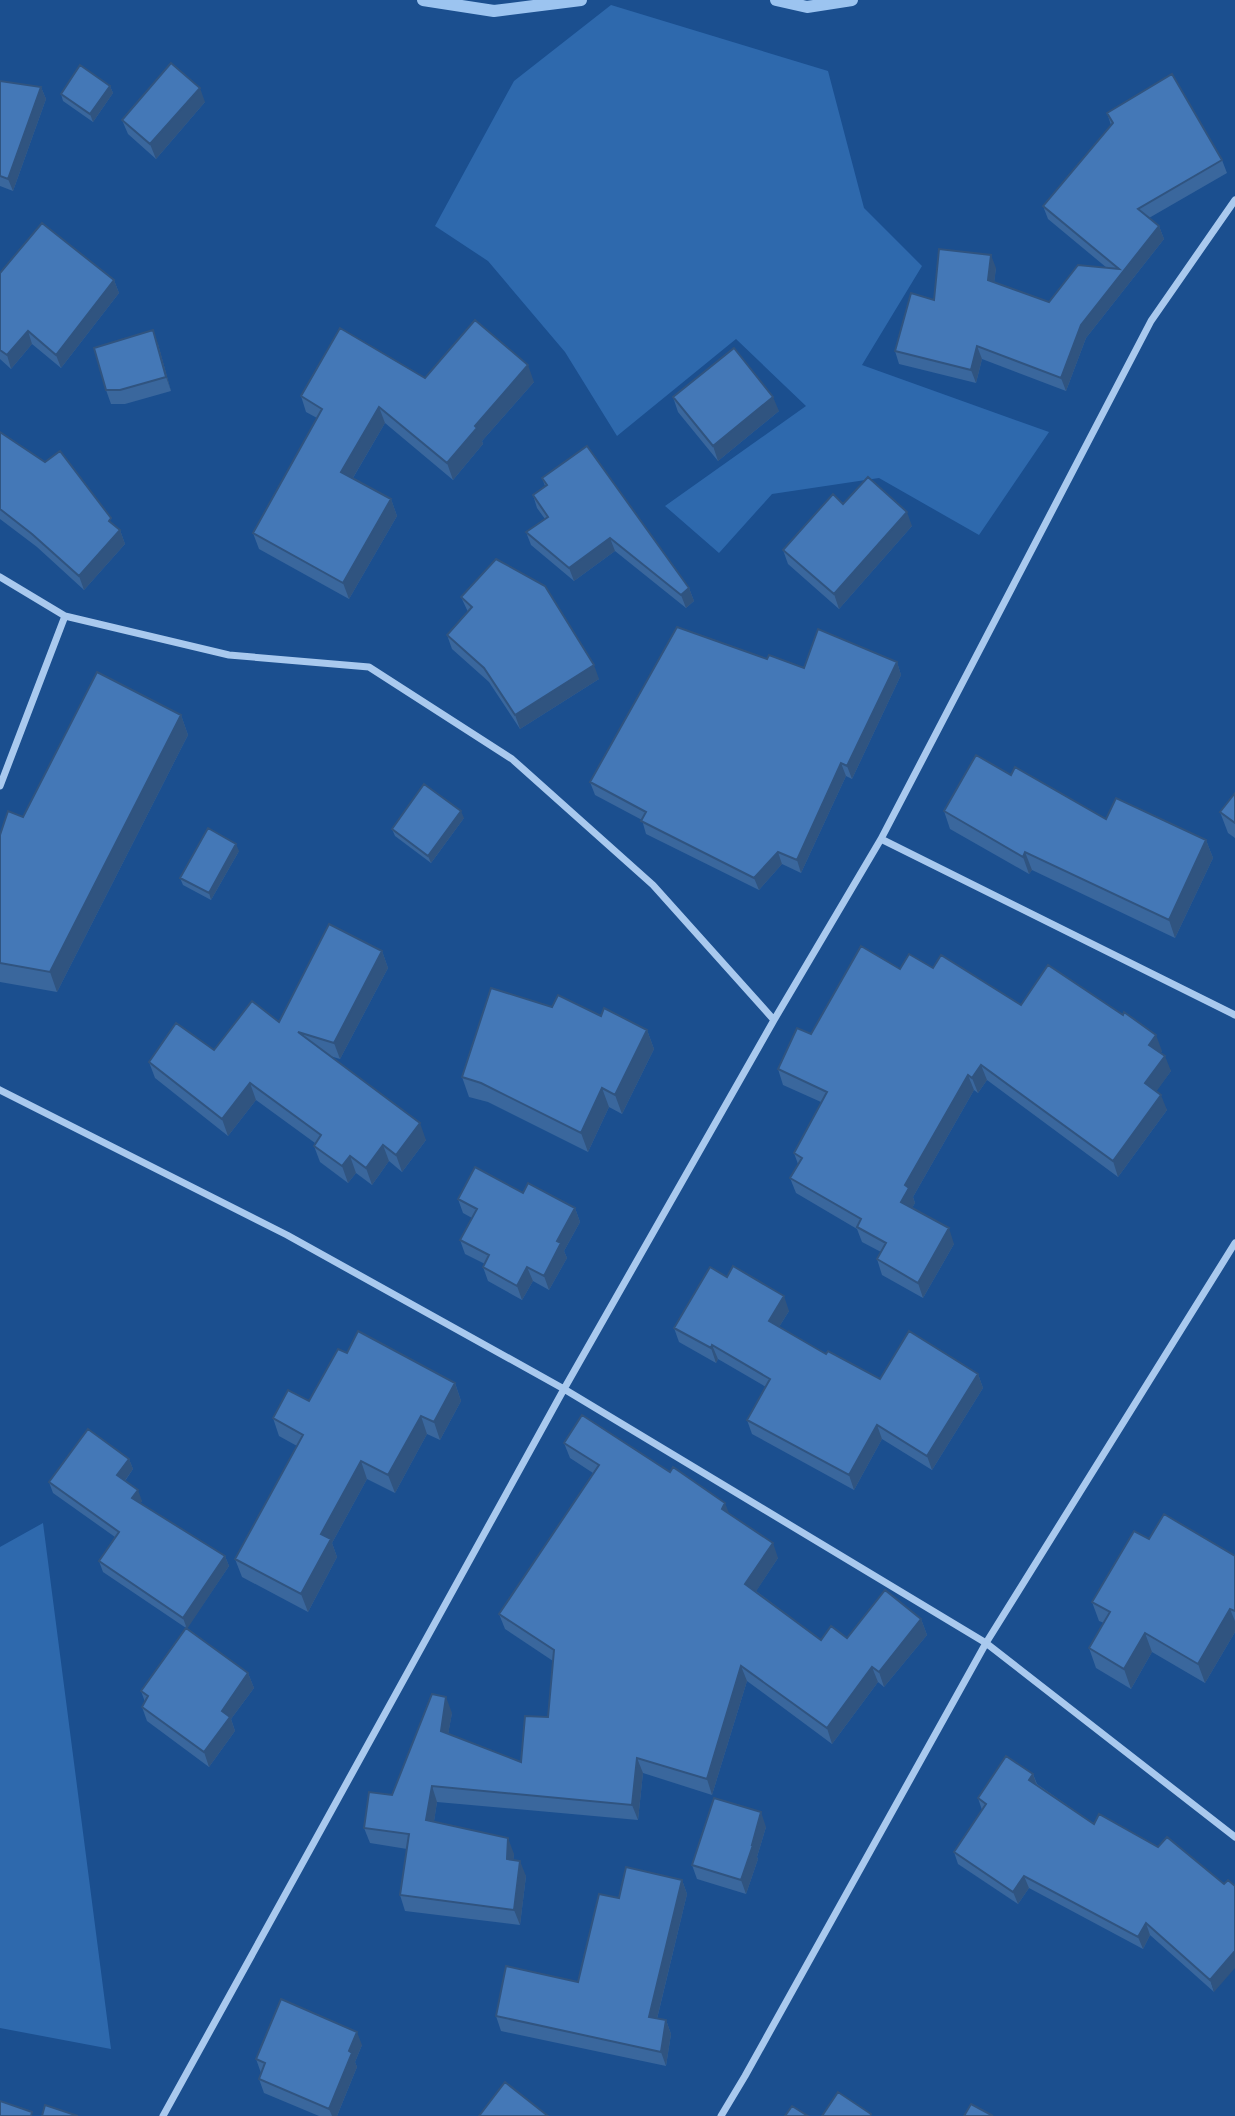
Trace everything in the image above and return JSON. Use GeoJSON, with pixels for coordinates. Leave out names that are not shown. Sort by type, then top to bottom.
{"type":"FeatureCollection","features":[{"type":"Feature","properties":{"kind":"street"},"geometry":{"type":"LineString","coordinates":[[163,2116],[564,1389],[774,1020],[881,839],[1151,321],[1233,205]]}},
{"type":"Feature","properties":{"kind":"street"},"geometry":{"type":"LineString","coordinates":[[0,577],[65,616],[229,655],[369,667],[512,759],[653,885],[774,1020]]}},
{"type":"Feature","properties":{"kind":"street"},"geometry":{"type":"LineString","coordinates":[[0,786],[65,616]]}},
{"type":"Feature","properties":{"kind":"street"},"geometry":{"type":"LineString","coordinates":[[881,839],[1235,1015]]}},
{"type":"Feature","properties":{"kind":"street"},"geometry":{"type":"LineString","coordinates":[[0,1090],[287,1234],[564,1389],[986,1643],[1235,1837]]}},
{"type":"Feature","properties":{"kind":"street"},"geometry":{"type":"LineString","coordinates":[[720,2116],[986,1643],[1235,1243]]}},
{"type":"Feature","properties":{"kind":"shaded area"},"geometry":{"type":"Polygon","coordinates":[[[611,5],[828,71],[864,208],[922,266],[862,365],[1049,432],[979,535],[879,478],[772,494],[719,553],[665,506],[806,406],[736,339],[617,436],[565,352],[488,261],[435,226],[514,81],[611,5]]]}},
{"type":"Feature","properties":{"kind":"shaded area"},"geometry":{"type":"Polygon","coordinates":[[[43,1523],[111,2049],[0,2028],[0,1547],[43,1523]]]}},
{"type":"Feature","properties":{"kind":"building"},"geometry":{"type":"Polygon","coordinates":[[[171,63],[200,88],[150,144],[122,120],[171,63]]]}},
{"type":"Feature","properties":{"kind":"building"},"geometry":{"type":"Polygon","coordinates":[[[80,65],[110,86],[90,114],[61,94],[80,65]]]}},
{"type":"Feature","properties":{"kind":"building"},"geometry":{"type":"Polygon","coordinates":[[[1172,74],[1222,160],[1138,209],[1159,226],[1081,325],[1061,378],[977,346],[971,370],[895,351],[911,293],[934,300],[939,249],[991,255],[988,280],[1049,302],[1078,265],[1119,269],[1043,206],[1113,123],[1107,113],[1172,74]]]}},
{"type":"Feature","properties":{"kind":"building"},"geometry":{"type":"Polygon","coordinates":[[[0,81],[41,87],[8,179],[0,176],[0,81]]]}},
{"type":"Feature","properties":{"kind":"building"},"geometry":{"type":"Polygon","coordinates":[[[42,223],[114,280],[56,355],[28,331],[7,355],[0,350],[0,273],[42,223]]]}},
{"type":"Feature","properties":{"kind":"building"},"geometry":{"type":"Polygon","coordinates":[[[475,320],[528,365],[447,463],[379,407],[341,472],[391,499],[343,583],[253,533],[322,409],[301,396],[340,328],[425,378],[475,320]]]}},
{"type":"Feature","properties":{"kind":"building"},"geometry":{"type":"Polygon","coordinates":[[[153,330],[166,377],[120,390],[106,390],[94,348],[153,330]]]}},
{"type":"Feature","properties":{"kind":"building"},"geometry":{"type":"Polygon","coordinates":[[[734,348],[773,397],[713,446],[673,397],[734,348]]]}},
{"type":"Feature","properties":{"kind":"building"},"geometry":{"type":"Polygon","coordinates":[[[0,432],[45,462],[60,451],[111,518],[109,521],[120,530],[79,576],[0,509],[0,432]]]}},
{"type":"Feature","properties":{"kind":"building"},"geometry":{"type":"Polygon","coordinates":[[[587,446],[689,588],[681,595],[610,538],[569,568],[526,532],[548,517],[533,495],[547,485],[542,478],[587,446]]]}},
{"type":"Feature","properties":{"kind":"building"},"geometry":{"type":"Polygon","coordinates":[[[868,477],[907,512],[834,594],[783,550],[833,494],[843,504],[868,477]]]}},
{"type":"Feature","properties":{"kind":"building"},"geometry":{"type":"Polygon","coordinates":[[[496,559],[545,586],[594,665],[515,715],[484,668],[447,635],[472,607],[461,597],[496,559]]]}},
{"type":"Feature","properties":{"kind":"building"},"geometry":{"type":"Polygon","coordinates":[[[677,627],[767,659],[769,655],[804,668],[818,629],[897,662],[847,766],[841,763],[797,860],[778,852],[754,878],[641,821],[646,812],[590,782],[677,627]]]}},
{"type":"Feature","properties":{"kind":"building"},"geometry":{"type":"Polygon","coordinates":[[[97,672],[181,715],[50,972],[0,963],[0,835],[8,811],[23,817],[97,672]]]}},
{"type":"Feature","properties":{"kind":"building"},"geometry":{"type":"Polygon","coordinates":[[[976,755],[1011,775],[1015,767],[1106,819],[1116,798],[1206,840],[1169,920],[1025,852],[1023,857],[944,811],[976,755]]]}},
{"type":"Feature","properties":{"kind":"building"},"geometry":{"type":"Polygon","coordinates":[[[424,784],[461,811],[428,856],[392,829],[424,784]]]}},
{"type":"Feature","properties":{"kind":"building"},"geometry":{"type":"Polygon","coordinates":[[[1235,793],[1235,823],[1220,812],[1235,793]]]}},
{"type":"Feature","properties":{"kind":"building"},"geometry":{"type":"Polygon","coordinates":[[[208,828],[236,844],[209,893],[180,878],[208,828]]]}},
{"type":"Feature","properties":{"kind":"building"},"geometry":{"type":"Polygon","coordinates":[[[329,924],[382,951],[334,1043],[298,1032],[420,1123],[396,1155],[383,1145],[366,1168],[350,1156],[342,1166],[314,1146],[321,1135],[250,1083],[222,1119],[149,1062],[176,1023],[214,1050],[252,1001],[279,1022],[329,924]]]}},
{"type":"Feature","properties":{"kind":"building"},"geometry":{"type":"Polygon","coordinates":[[[861,946],[900,969],[909,954],[933,968],[941,955],[1021,1005],[1048,965],[1156,1035],[1149,1045],[1165,1056],[1145,1083],[1161,1095],[1113,1161],[981,1065],[972,1078],[968,1075],[905,1185],[909,1188],[901,1202],[949,1228],[918,1283],[877,1259],[886,1243],[857,1227],[861,1219],[790,1178],[802,1158],[794,1153],[827,1092],[778,1069],[797,1028],[811,1034],[861,946]]]}},
{"type":"Feature","properties":{"kind":"building"},"geometry":{"type":"Polygon","coordinates":[[[491,988],[552,1007],[558,995],[601,1016],[604,1008],[647,1030],[615,1095],[602,1088],[581,1133],[481,1083],[462,1077],[491,988]]]}},
{"type":"Feature","properties":{"kind":"building"},"geometry":{"type":"Polygon","coordinates":[[[475,1167],[523,1193],[528,1183],[575,1208],[557,1241],[561,1243],[544,1276],[527,1267],[517,1286],[483,1267],[489,1255],[460,1240],[477,1209],[458,1199],[475,1167]]]}},
{"type":"Feature","properties":{"kind":"building"},"geometry":{"type":"Polygon","coordinates":[[[733,1266],[784,1296],[769,1321],[826,1354],[828,1351],[880,1379],[909,1331],[978,1374],[927,1456],[877,1425],[849,1475],[747,1420],[770,1379],[712,1345],[711,1348],[674,1328],[710,1267],[727,1277],[733,1266]]]}},
{"type":"Feature","properties":{"kind":"building"},"geometry":{"type":"Polygon","coordinates":[[[358,1331],[455,1383],[434,1422],[421,1416],[388,1475],[361,1461],[321,1534],[331,1539],[301,1594],[235,1559],[303,1435],[273,1418],[288,1390],[309,1401],[338,1349],[347,1353],[358,1331]]]}},
{"type":"Feature","properties":{"kind":"building"},"geometry":{"type":"Polygon","coordinates":[[[582,1415],[670,1472],[673,1467],[725,1503],[722,1509],[773,1543],[745,1584],[821,1640],[831,1626],[847,1638],[885,1590],[921,1619],[879,1672],[872,1667],[827,1728],[741,1666],[707,1779],[637,1758],[632,1805],[432,1786],[426,1820],[508,1838],[507,1859],[520,1861],[514,1910],[400,1895],[409,1834],[364,1828],[369,1792],[392,1795],[432,1694],[446,1697],[441,1731],[521,1762],[525,1716],[548,1717],[554,1650],[499,1614],[599,1465],[564,1443],[582,1415]]]}},
{"type":"Feature","properties":{"kind":"building"},"geometry":{"type":"Polygon","coordinates":[[[88,1429],[129,1459],[117,1475],[138,1490],[132,1498],[225,1556],[183,1618],[99,1561],[119,1532],[49,1482],[88,1429]]]}},
{"type":"Feature","properties":{"kind":"building"},"geometry":{"type":"Polygon","coordinates":[[[1164,1514],[1235,1556],[1235,1611],[1230,1609],[1198,1664],[1145,1633],[1124,1669],[1089,1648],[1110,1612],[1092,1602],[1134,1531],[1149,1539],[1164,1514]]]}},
{"type":"Feature","properties":{"kind":"building"},"geometry":{"type":"Polygon","coordinates":[[[186,1628],[248,1673],[222,1711],[230,1717],[204,1752],[142,1707],[148,1696],[141,1691],[186,1628]]]}},
{"type":"Feature","properties":{"kind":"building"},"geometry":{"type":"Polygon","coordinates":[[[1006,1756],[1033,1774],[1029,1780],[1094,1824],[1099,1814],[1158,1847],[1167,1837],[1224,1884],[1228,1880],[1235,1886],[1235,1951],[1210,1980],[1146,1923],[1138,1937],[1024,1876],[1013,1892],[954,1852],[986,1804],[978,1798],[1006,1756]]]}},
{"type":"Feature","properties":{"kind":"building"},"geometry":{"type":"Polygon","coordinates":[[[714,1798],[761,1812],[741,1880],[692,1865],[714,1798]]]}},
{"type":"Feature","properties":{"kind":"building"},"geometry":{"type":"Polygon","coordinates":[[[626,1867],[682,1880],[649,2017],[666,2020],[661,2052],[496,2016],[506,1966],[578,1982],[599,1894],[619,1898],[626,1867]]]}},
{"type":"Feature","properties":{"kind":"building"},"geometry":{"type":"Polygon","coordinates":[[[281,1999],[357,2032],[349,2051],[352,2053],[329,2109],[259,2079],[265,2063],[256,2059],[281,1999]]]}},
{"type":"Feature","properties":{"kind":"building"},"geometry":{"type":"Polygon","coordinates":[[[505,2082],[548,2116],[479,2116],[505,2082]]]}},
{"type":"Feature","properties":{"kind":"building"},"geometry":{"type":"Polygon","coordinates":[[[838,2092],[871,2114],[870,2116],[822,2116],[838,2092]]]}},
{"type":"Feature","properties":{"kind":"building"},"geometry":{"type":"Polygon","coordinates":[[[0,2101],[32,2112],[31,2116],[0,2116],[0,2101]]]}},
{"type":"Feature","properties":{"kind":"building"},"geometry":{"type":"Polygon","coordinates":[[[971,2104],[993,2116],[964,2116],[971,2104]]]}},
{"type":"Feature","properties":{"kind":"building"},"geometry":{"type":"Polygon","coordinates":[[[45,2105],[78,2116],[42,2116],[45,2105]]]}},
{"type":"Feature","properties":{"kind":"building"},"geometry":{"type":"Polygon","coordinates":[[[792,2106],[808,2116],[785,2116],[792,2106]]]}},
{"type":"Feature","properties":{"kind":"waterway"},"geometry":{"type":"LineString","coordinates":[[423,0],[494,11],[581,0]]}},
{"type":"Feature","properties":{"kind":"waterway"},"geometry":{"type":"LineString","coordinates":[[776,0],[807,7],[852,0]]}}]}
